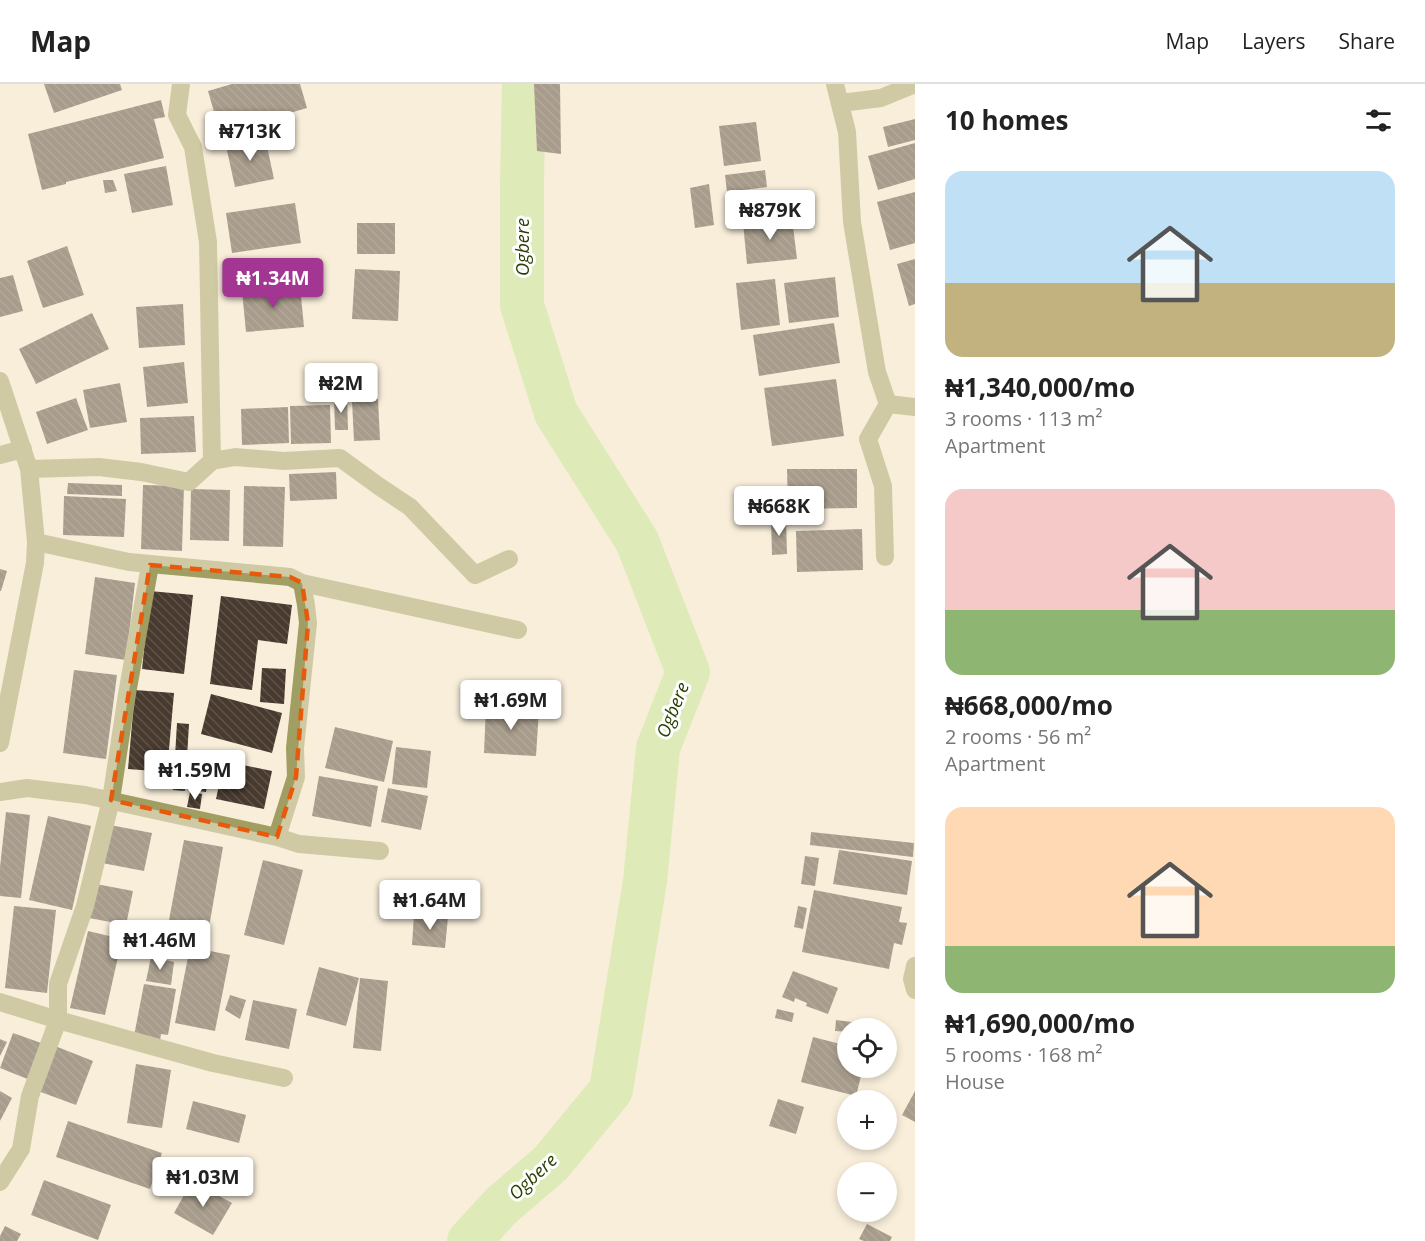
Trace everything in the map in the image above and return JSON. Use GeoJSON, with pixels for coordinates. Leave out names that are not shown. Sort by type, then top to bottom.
{"type":"FeatureCollection","features":[{"type":"Feature","properties":{"kind":"street"},"geometry":{"type":"LineString","coordinates":[[181,84],[177,115],[193,147],[208,242],[212,460]]}},
{"type":"Feature","properties":{"kind":"street"},"geometry":{"type":"LineString","coordinates":[[835,84],[847,132],[852,222],[877,372],[888,404],[868,439],[883,486],[885,557]]}},
{"type":"Feature","properties":{"kind":"street"},"geometry":{"type":"LineString","coordinates":[[841,103],[881,98],[915,84]]}},
{"type":"Feature","properties":{"kind":"street"},"geometry":{"type":"LineString","coordinates":[[0,381],[29,469],[36,542],[35,563],[0,743]]}},
{"type":"Feature","properties":{"kind":"street"},"geometry":{"type":"LineString","coordinates":[[888,404],[915,407]]}},
{"type":"Feature","properties":{"kind":"street"},"geometry":{"type":"LineString","coordinates":[[0,455],[23,449]]}},
{"type":"Feature","properties":{"kind":"street"},"geometry":{"type":"LineString","coordinates":[[29,469],[99,467],[141,472],[189,482],[212,460],[235,457],[284,460],[340,458],[410,507],[475,575],[509,559]]}},
{"type":"Feature","properties":{"kind":"street"},"geometry":{"type":"LineString","coordinates":[[36,542],[150,565],[290,578],[302,583],[518,630]]}},
{"type":"Feature","properties":{"kind":"street"},"geometry":{"type":"LineString","coordinates":[[0,1182],[21,1149],[30,1095],[58,1020],[58,984],[85,906],[111,800],[150,565]]}},
{"type":"Feature","properties":{"kind":"street"},"geometry":{"type":"LineString","coordinates":[[278,837],[297,777],[295,748],[308,623],[302,583]]}},
{"type":"Feature","properties":{"kind":"street"},"geometry":{"type":"LineString","coordinates":[[0,792],[27,788],[85,795],[278,837],[299,844],[380,850]]}},
{"type":"Feature","properties":{"kind":"street"},"geometry":{"type":"LineString","coordinates":[[915,966],[912,979],[915,990]]}},
{"type":"Feature","properties":{"kind":"street"},"geometry":{"type":"LineString","coordinates":[[0,1002],[213,1063],[284,1078]]}},
{"type":"Feature","properties":{"kind":"highlighted area"},"geometry":{"type":"Polygon","coordinates":[[[150,565],[290,577],[302,583],[308,623],[296,777],[277,837],[111,800],[150,565]]]}},
{"type":"Feature","properties":{"kind":"building"},"geometry":{"type":"Polygon","coordinates":[[[44,84],[120,84],[122,90],[54,113],[44,84]]]}},
{"type":"Feature","properties":{"kind":"building"},"geometry":{"type":"Polygon","coordinates":[[[232,84],[300,84],[307,108],[220,133],[208,91],[232,84]]]}},
{"type":"Feature","properties":{"kind":"building"},"geometry":{"type":"Polygon","coordinates":[[[534,84],[560,84],[561,154],[537,151],[534,84]]]}},
{"type":"Feature","properties":{"kind":"building"},"geometry":{"type":"Polygon","coordinates":[[[161,100],[165,117],[154,119],[164,158],[42,190],[28,134],[161,100]]]}},
{"type":"Feature","properties":{"kind":"building"},"geometry":{"type":"Polygon","coordinates":[[[915,119],[915,140],[888,147],[883,127],[915,119]]]}},
{"type":"Feature","properties":{"kind":"building"},"geometry":{"type":"Polygon","coordinates":[[[756,122],[761,161],[724,166],[719,126],[756,122]]]}},
{"type":"Feature","properties":{"kind":"building"},"geometry":{"type":"Polygon","coordinates":[[[265,137],[274,179],[235,187],[226,146],[265,137]]]}},
{"type":"Feature","properties":{"kind":"building"},"geometry":{"type":"Polygon","coordinates":[[[915,143],[915,179],[878,190],[868,156],[915,143]]]}},
{"type":"Feature","properties":{"kind":"building"},"geometry":{"type":"Polygon","coordinates":[[[166,166],[173,205],[132,213],[124,174],[166,166]]]}},
{"type":"Feature","properties":{"kind":"building"},"geometry":{"type":"Polygon","coordinates":[[[765,170],[767,187],[727,192],[725,175],[765,170]]]}},
{"type":"Feature","properties":{"kind":"building"},"geometry":{"type":"Polygon","coordinates":[[[103,180],[113,180],[117,191],[105,193],[103,180]]]}},
{"type":"Feature","properties":{"kind":"building"},"geometry":{"type":"Polygon","coordinates":[[[709,184],[714,225],[695,228],[690,188],[709,184]]]}},
{"type":"Feature","properties":{"kind":"building"},"geometry":{"type":"Polygon","coordinates":[[[915,192],[915,243],[890,250],[877,202],[915,192]]]}},
{"type":"Feature","properties":{"kind":"building"},"geometry":{"type":"Polygon","coordinates":[[[295,203],[301,243],[232,253],[226,213],[295,203]]]}},
{"type":"Feature","properties":{"kind":"building"},"geometry":{"type":"Polygon","coordinates":[[[792,218],[797,259],[747,264],[743,223],[792,218]]]}},
{"type":"Feature","properties":{"kind":"building"},"geometry":{"type":"Polygon","coordinates":[[[357,223],[395,223],[395,254],[357,254],[357,223]]]}},
{"type":"Feature","properties":{"kind":"building"},"geometry":{"type":"Polygon","coordinates":[[[67,246],[84,295],[43,308],[27,261],[67,246]]]}},
{"type":"Feature","properties":{"kind":"building"},"geometry":{"type":"Polygon","coordinates":[[[915,259],[915,304],[909,306],[897,264],[915,259]]]}},
{"type":"Feature","properties":{"kind":"building"},"geometry":{"type":"Polygon","coordinates":[[[355,269],[400,271],[398,321],[352,319],[355,269]]]}},
{"type":"Feature","properties":{"kind":"building"},"geometry":{"type":"Polygon","coordinates":[[[13,275],[23,311],[0,317],[0,278],[13,275]]]}},
{"type":"Feature","properties":{"kind":"building"},"geometry":{"type":"Polygon","coordinates":[[[835,277],[839,317],[789,323],[784,283],[835,277]]]}},
{"type":"Feature","properties":{"kind":"building"},"geometry":{"type":"Polygon","coordinates":[[[775,279],[780,325],[741,330],[736,283],[775,279]]]}},
{"type":"Feature","properties":{"kind":"building"},"geometry":{"type":"Polygon","coordinates":[[[300,286],[304,327],[246,332],[242,291],[300,286]]]}},
{"type":"Feature","properties":{"kind":"building"},"geometry":{"type":"Polygon","coordinates":[[[183,304],[185,345],[139,348],[136,307],[183,304]]]}},
{"type":"Feature","properties":{"kind":"building"},"geometry":{"type":"Polygon","coordinates":[[[92,313],[109,349],[36,384],[19,349],[92,313]]]}},
{"type":"Feature","properties":{"kind":"building"},"geometry":{"type":"Polygon","coordinates":[[[834,323],[840,363],[759,376],[753,335],[834,323]]]}},
{"type":"Feature","properties":{"kind":"building"},"geometry":{"type":"Polygon","coordinates":[[[184,362],[188,403],[147,407],[143,367],[184,362]]]}},
{"type":"Feature","properties":{"kind":"building"},"geometry":{"type":"Polygon","coordinates":[[[836,379],[844,436],[772,446],[764,388],[836,379]]]}},
{"type":"Feature","properties":{"kind":"building"},"geometry":{"type":"Polygon","coordinates":[[[120,383],[127,422],[90,428],[83,390],[120,383]]]}},
{"type":"Feature","properties":{"kind":"building"},"geometry":{"type":"Polygon","coordinates":[[[334,397],[347,397],[348,430],[335,430],[334,397]]]}},
{"type":"Feature","properties":{"kind":"building"},"geometry":{"type":"Polygon","coordinates":[[[76,398],[88,430],[47,444],[36,412],[76,398]]]}},
{"type":"Feature","properties":{"kind":"building"},"geometry":{"type":"Polygon","coordinates":[[[378,399],[380,440],[354,441],[352,401],[378,399]]]}},
{"type":"Feature","properties":{"kind":"building"},"geometry":{"type":"Polygon","coordinates":[[[330,405],[331,443],[291,444],[290,406],[330,405]]]}},
{"type":"Feature","properties":{"kind":"building"},"geometry":{"type":"Polygon","coordinates":[[[288,407],[289,443],[242,445],[241,409],[288,407]]]}},
{"type":"Feature","properties":{"kind":"building"},"geometry":{"type":"Polygon","coordinates":[[[194,416],[196,452],[141,454],[140,418],[194,416]]]}},
{"type":"Feature","properties":{"kind":"building"},"geometry":{"type":"Polygon","coordinates":[[[787,469],[857,469],[857,508],[788,509],[787,469]]]}},
{"type":"Feature","properties":{"kind":"building"},"geometry":{"type":"Polygon","coordinates":[[[336,472],[337,499],[290,501],[289,474],[336,472]]]}},
{"type":"Feature","properties":{"kind":"building"},"geometry":{"type":"Polygon","coordinates":[[[68,483],[122,485],[122,496],[67,494],[68,483]]]}},
{"type":"Feature","properties":{"kind":"building"},"geometry":{"type":"Polygon","coordinates":[[[143,485],[184,486],[182,551],[141,549],[143,485]]]}},
{"type":"Feature","properties":{"kind":"building"},"geometry":{"type":"Polygon","coordinates":[[[244,486],[285,487],[283,547],[243,546],[244,486]]]}},
{"type":"Feature","properties":{"kind":"building"},"geometry":{"type":"Polygon","coordinates":[[[191,489],[230,490],[229,541],[190,540],[191,489]]]}},
{"type":"Feature","properties":{"kind":"building"},"geometry":{"type":"Polygon","coordinates":[[[64,496],[126,499],[124,537],[63,535],[64,496]]]}},
{"type":"Feature","properties":{"kind":"building"},"geometry":{"type":"Polygon","coordinates":[[[786,519],[787,554],[772,555],[771,520],[786,519]]]}},
{"type":"Feature","properties":{"kind":"building"},"geometry":{"type":"Polygon","coordinates":[[[862,529],[863,570],[797,572],[796,531],[862,529]]]}},
{"type":"Feature","properties":{"kind":"building"},"geometry":{"type":"Polygon","coordinates":[[[0,569],[7,571],[1,591],[0,591],[0,569]]]}},
{"type":"Feature","properties":{"kind":"building"},"geometry":{"type":"Polygon","coordinates":[[[95,577],[135,583],[126,660],[85,654],[95,577]]]}},
{"type":"Feature","properties":{"kind":"building"},"geometry":{"type":"Polygon","coordinates":[[[150,591],[193,595],[184,674],[142,669],[150,591]]]}},
{"type":"Feature","properties":{"kind":"building"},"geometry":{"type":"Polygon","coordinates":[[[221,596],[292,605],[287,644],[258,640],[252,690],[210,684],[221,596]]]}},
{"type":"Feature","properties":{"kind":"building"},"geometry":{"type":"Polygon","coordinates":[[[262,668],[286,669],[284,704],[260,702],[262,668]]]}},
{"type":"Feature","properties":{"kind":"building"},"geometry":{"type":"Polygon","coordinates":[[[74,670],[117,675],[106,759],[63,753],[74,670]]]}},
{"type":"Feature","properties":{"kind":"building"},"geometry":{"type":"Polygon","coordinates":[[[135,690],[174,693],[167,772],[128,769],[135,690]]]}},
{"type":"Feature","properties":{"kind":"building"},"geometry":{"type":"Polygon","coordinates":[[[211,694],[282,713],[272,753],[201,734],[211,694]]]}},
{"type":"Feature","properties":{"kind":"building"},"geometry":{"type":"Polygon","coordinates":[[[486,706],[539,710],[536,756],[484,753],[486,706]]]}},
{"type":"Feature","properties":{"kind":"building"},"geometry":{"type":"Polygon","coordinates":[[[177,723],[189,724],[185,791],[173,790],[177,723]]]}},
{"type":"Feature","properties":{"kind":"building"},"geometry":{"type":"Polygon","coordinates":[[[335,727],[393,741],[384,782],[325,768],[335,727]]]}},
{"type":"Feature","properties":{"kind":"building"},"geometry":{"type":"Polygon","coordinates":[[[396,747],[431,751],[427,788],[392,784],[396,747]]]}},
{"type":"Feature","properties":{"kind":"building"},"geometry":{"type":"Polygon","coordinates":[[[224,761],[272,771],[264,809],[216,799],[224,761]]]}},
{"type":"Feature","properties":{"kind":"building"},"geometry":{"type":"Polygon","coordinates":[[[193,770],[209,772],[206,792],[191,790],[193,770]]]}},
{"type":"Feature","properties":{"kind":"building"},"geometry":{"type":"Polygon","coordinates":[[[319,776],[378,786],[371,827],[312,816],[319,776]]]}},
{"type":"Feature","properties":{"kind":"building"},"geometry":{"type":"Polygon","coordinates":[[[388,788],[428,796],[421,830],[381,822],[388,788]]]}},
{"type":"Feature","properties":{"kind":"building"},"geometry":{"type":"Polygon","coordinates":[[[190,792],[202,794],[200,809],[187,807],[190,792]]]}},
{"type":"Feature","properties":{"kind":"building"},"geometry":{"type":"Polygon","coordinates":[[[6,812],[30,815],[21,898],[0,896],[0,867],[6,812]]]}},
{"type":"Feature","properties":{"kind":"building"},"geometry":{"type":"Polygon","coordinates":[[[48,816],[91,826],[72,910],[29,900],[48,816]]]}},
{"type":"Feature","properties":{"kind":"building"},"geometry":{"type":"Polygon","coordinates":[[[110,825],[152,833],[144,871],[102,863],[110,825]]]}},
{"type":"Feature","properties":{"kind":"building"},"geometry":{"type":"Polygon","coordinates":[[[811,832],[914,843],[913,857],[810,845],[811,832]]]}},
{"type":"Feature","properties":{"kind":"building"},"geometry":{"type":"Polygon","coordinates":[[[184,840],[223,847],[209,927],[169,920],[184,840]]]}},
{"type":"Feature","properties":{"kind":"building"},"geometry":{"type":"Polygon","coordinates":[[[839,850],[912,861],[907,895],[833,884],[839,850]]]}},
{"type":"Feature","properties":{"kind":"building"},"geometry":{"type":"Polygon","coordinates":[[[805,856],[819,858],[815,886],[801,884],[805,856]]]}},
{"type":"Feature","properties":{"kind":"building"},"geometry":{"type":"Polygon","coordinates":[[[263,860],[303,870],[284,945],[244,935],[263,860]]]}},
{"type":"Feature","properties":{"kind":"building"},"geometry":{"type":"Polygon","coordinates":[[[96,884],[133,891],[126,925],[89,918],[96,884]]]}},
{"type":"Feature","properties":{"kind":"building"},"geometry":{"type":"Polygon","coordinates":[[[814,890],[902,907],[899,922],[907,923],[902,945],[894,943],[889,969],[802,952],[814,890]]]}},
{"type":"Feature","properties":{"kind":"building"},"geometry":{"type":"Polygon","coordinates":[[[14,906],[56,910],[47,993],[5,988],[14,906]]]}},
{"type":"Feature","properties":{"kind":"building"},"geometry":{"type":"Polygon","coordinates":[[[798,906],[807,908],[803,929],[794,927],[798,906]]]}},
{"type":"Feature","properties":{"kind":"building"},"geometry":{"type":"Polygon","coordinates":[[[414,914],[448,917],[445,948],[412,945],[414,914]]]}},
{"type":"Feature","properties":{"kind":"building"},"geometry":{"type":"Polygon","coordinates":[[[88,931],[122,939],[105,1015],[70,1008],[88,931]]]}},
{"type":"Feature","properties":{"kind":"building"},"geometry":{"type":"Polygon","coordinates":[[[152,938],[169,940],[167,956],[152,952],[152,938]]]}},
{"type":"Feature","properties":{"kind":"building"},"geometry":{"type":"Polygon","coordinates":[[[190,947],[230,955],[215,1031],[175,1023],[190,947]]]}},
{"type":"Feature","properties":{"kind":"building"},"geometry":{"type":"Polygon","coordinates":[[[151,957],[174,962],[171,985],[146,981],[151,957]]]}},
{"type":"Feature","properties":{"kind":"building"},"geometry":{"type":"Polygon","coordinates":[[[319,967],[359,978],[346,1026],[306,1015],[319,967]]]}},
{"type":"Feature","properties":{"kind":"building"},"geometry":{"type":"Polygon","coordinates":[[[793,971],[838,988],[828,1014],[806,1006],[807,1003],[795,998],[794,1002],[782,997],[793,971]]]}},
{"type":"Feature","properties":{"kind":"building"},"geometry":{"type":"Polygon","coordinates":[[[360,978],[388,981],[381,1051],[353,1048],[360,978]]]}},
{"type":"Feature","properties":{"kind":"building"},"geometry":{"type":"Polygon","coordinates":[[[144,984],[176,989],[168,1035],[161,1034],[160,1041],[134,1036],[144,984]]]}},
{"type":"Feature","properties":{"kind":"building"},"geometry":{"type":"Polygon","coordinates":[[[230,995],[246,1000],[240,1019],[225,1010],[230,995]]]}},
{"type":"Feature","properties":{"kind":"building"},"geometry":{"type":"Polygon","coordinates":[[[253,1000],[297,1009],[289,1049],[245,1040],[253,1000]]]}},
{"type":"Feature","properties":{"kind":"building"},"geometry":{"type":"Polygon","coordinates":[[[777,1009],[794,1013],[792,1022],[775,1018],[777,1009]]]}},
{"type":"Feature","properties":{"kind":"building"},"geometry":{"type":"Polygon","coordinates":[[[13,1033],[44,1044],[30,1080],[0,1068],[13,1033]]]}},
{"type":"Feature","properties":{"kind":"building"},"geometry":{"type":"Polygon","coordinates":[[[813,1037],[837,1043],[837,1078],[860,1078],[858,1090],[837,1091],[801,1082],[813,1037]]]}},
{"type":"Feature","properties":{"kind":"building"},"geometry":{"type":"Polygon","coordinates":[[[0,1039],[7,1042],[0,1056],[0,1039]]]}},
{"type":"Feature","properties":{"kind":"building"},"geometry":{"type":"Polygon","coordinates":[[[55,1046],[93,1061],[76,1105],[38,1091],[55,1046]]]}},
{"type":"Feature","properties":{"kind":"building"},"geometry":{"type":"Polygon","coordinates":[[[136,1064],[171,1070],[162,1128],[127,1123],[136,1064]]]}},
{"type":"Feature","properties":{"kind":"building"},"geometry":{"type":"Polygon","coordinates":[[[0,1091],[12,1098],[0,1121],[0,1091]]]}},
{"type":"Feature","properties":{"kind":"building"},"geometry":{"type":"Polygon","coordinates":[[[915,1091],[915,1122],[902,1115],[915,1091]]]}},
{"type":"Feature","properties":{"kind":"building"},"geometry":{"type":"Polygon","coordinates":[[[778,1099],[804,1107],[796,1134],[769,1126],[778,1099]]]}},
{"type":"Feature","properties":{"kind":"building"},"geometry":{"type":"Polygon","coordinates":[[[193,1101],[246,1115],[239,1143],[186,1129],[193,1101]]]}},
{"type":"Feature","properties":{"kind":"building"},"geometry":{"type":"Polygon","coordinates":[[[68,1121],[162,1153],[150,1189],[56,1157],[68,1121]]]}},
{"type":"Feature","properties":{"kind":"building"},"geometry":{"type":"Polygon","coordinates":[[[44,1180],[111,1205],[98,1240],[31,1215],[44,1180]]]}},
{"type":"Feature","properties":{"kind":"building"},"geometry":{"type":"Polygon","coordinates":[[[192,1181],[232,1203],[213,1235],[174,1213],[192,1181]]]}},
{"type":"Feature","properties":{"kind":"building"},"geometry":{"type":"Polygon","coordinates":[[[867,1224],[892,1237],[890,1241],[859,1239],[867,1224]]]}},
{"type":"Feature","properties":{"kind":"building"},"geometry":{"type":"Polygon","coordinates":[[[5,1226],[21,1234],[17,1241],[0,1241],[5,1226]]]}},
{"type":"Feature","properties":{"kind":"waterway","name":"Ogbere"},"geometry":{"type":"LineString","coordinates":[[469,1241],[501,1206],[551,1163],[611,1090],[645,881],[658,748],[688,672],[637,541],[556,413],[522,305],[524,84]]}}]}
